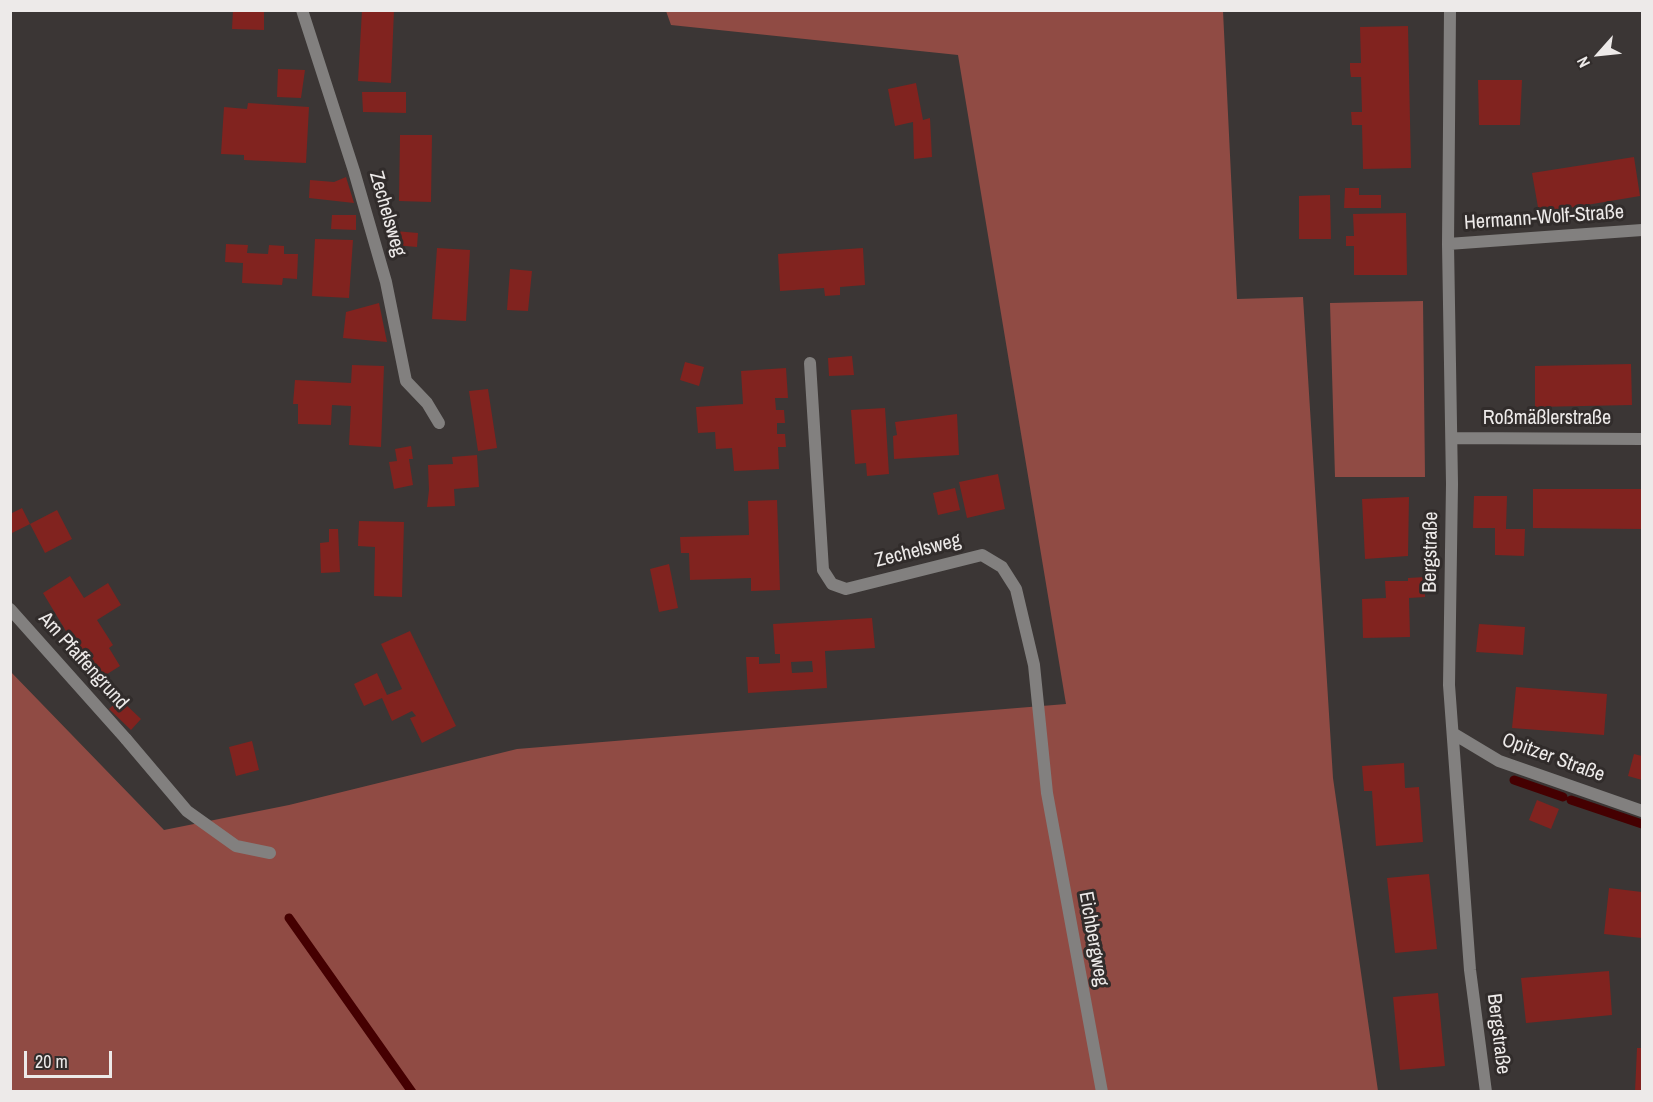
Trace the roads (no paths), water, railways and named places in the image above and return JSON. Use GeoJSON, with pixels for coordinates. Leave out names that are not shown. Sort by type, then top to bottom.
{"type":"FeatureCollection","features":[{"type":"Feature","properties":{"kind":"street","name":"Zechelsweg"},"geometry":{"type":"LineString","coordinates":[[302,10],[354,171],[386,282],[406,381],[427,403],[439,423]]}},
{"type":"Feature","properties":{"kind":"street","name":"Bergstraße"},"geometry":{"type":"LineString","coordinates":[[1450,10],[1448,244],[1452,438],[1449,685],[1470,970],[1486,1092]]}},
{"type":"Feature","properties":{"kind":"street","name":"Hermann-Wolf-Straße"},"geometry":{"type":"LineString","coordinates":[[1448,244],[1642,230]]}},
{"type":"Feature","properties":{"kind":"street","name":"Zechelsweg"},"geometry":{"type":"LineString","coordinates":[[810,363],[823,570],[832,584],[846,589],[982,555],[1002,567],[1016,589],[1034,665],[1047,793]]}},
{"type":"Feature","properties":{"kind":"street","name":"Roßmäßlerstraße"},"geometry":{"type":"LineString","coordinates":[[1452,438],[1642,439]]}},
{"type":"Feature","properties":{"kind":"street","name":"Am Pfaffengrund"},"geometry":{"type":"LineString","coordinates":[[10,609],[187,811],[236,846],[270,854]]}},
{"type":"Feature","properties":{"kind":"street","name":"Opitzer Straße"},"geometry":{"type":"LineString","coordinates":[[1454,734],[1499,761],[1642,811]]}},
{"type":"Feature","properties":{"kind":"street","name":"Eichbergweg"},"geometry":{"type":"LineString","coordinates":[[1047,793],[1102,1092]]}},
{"type":"Feature","properties":{"kind":"waterway"},"geometry":{"type":"LineString","coordinates":[[1514,780],[1563,797]]}},
{"type":"Feature","properties":{"kind":"waterway"},"geometry":{"type":"LineString","coordinates":[[1571,800],[1642,824]]}},
{"type":"Feature","properties":{"kind":"waterway"},"geometry":{"type":"LineString","coordinates":[[289,918],[412,1092]]}}]}
